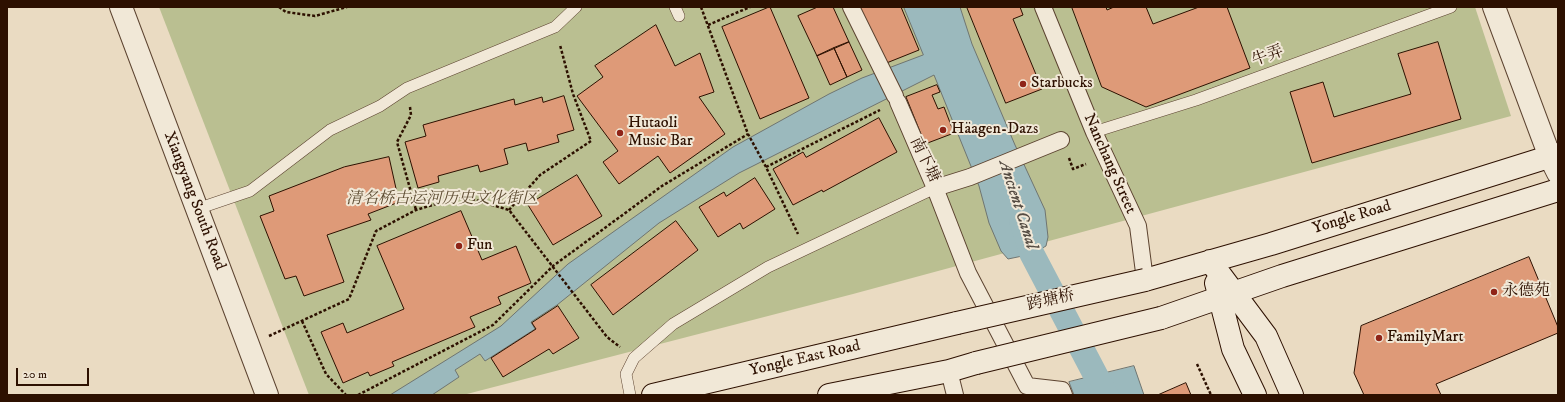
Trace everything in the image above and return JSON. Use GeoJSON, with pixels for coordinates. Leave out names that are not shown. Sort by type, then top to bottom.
{"type":"FeatureCollection","features":[{"type":"Feature","properties":{"kind":"main road","name":"Xiangyang South Road"},"geometry":{"type":"LineString","coordinates":[[121,7],[267,395]]}},
{"type":"Feature","properties":{"kind":"main road"},"geometry":{"type":"LineString","coordinates":[[1494,7],[1555,161]]}},
{"type":"Feature","properties":{"kind":"main road","name":"Yongle Road"},"geometry":{"type":"LineString","coordinates":[[1145,280],[1555,161]]}},
{"type":"Feature","properties":{"kind":"main road"},"geometry":{"type":"LineString","coordinates":[[829,395],[949,371],[976,363],[1161,318],[1282,276],[1558,190]]}},
{"type":"Feature","properties":{"kind":"main road"},"geometry":{"type":"LineString","coordinates":[[1210,261],[1227,295],[1266,336],[1292,395]]}},
{"type":"Feature","properties":{"kind":"main road","name":"跨塘桥"},"geometry":{"type":"LineString","coordinates":[[957,323],[1145,280]]}},
{"type":"Feature","properties":{"kind":"main road"},"geometry":{"type":"LineString","coordinates":[[1227,295],[1233,349],[1255,395]]}},
{"type":"Feature","properties":{"kind":"main road","name":"Yongle East Road"},"geometry":{"type":"LineString","coordinates":[[653,395],[957,323]]}},
{"type":"Feature","properties":{"kind":"street","name":"南下塘"},"geometry":{"type":"LineString","coordinates":[[851,7],[897,99],[935,188],[970,177],[1061,140]]}},
{"type":"Feature","properties":{"kind":"street","name":"Nanchang Street"},"geometry":{"type":"LineString","coordinates":[[1043,7],[1094,132],[1138,226],[1145,280]]}},
{"type":"Feature","properties":{"kind":"street"},"geometry":{"type":"LineString","coordinates":[[935,188],[968,273],[1027,386],[1062,390],[1064,395]]}},
{"type":"Feature","properties":{"kind":"street"},"geometry":{"type":"LineString","coordinates":[[949,371],[955,395]]}},
{"type":"Feature","properties":{"kind":"lane"},"geometry":{"type":"LineString","coordinates":[[197,209],[250,191],[330,130],[380,106],[407,88],[555,27],[576,7]]}},
{"type":"Feature","properties":{"kind":"lane","name":"牛弄"},"geometry":{"type":"LineString","coordinates":[[1094,132],[1196,100],[1451,7]]}},
{"type":"Feature","properties":{"kind":"lane"},"geometry":{"type":"LineString","coordinates":[[630,395],[626,374],[634,358],[673,324],[768,267],[935,188]]}},
{"type":"Feature","properties":{"kind":"path"},"geometry":{"type":"LineString","coordinates":[[279,7],[286,12],[315,16],[347,7]]}},
{"type":"Feature","properties":{"kind":"path"},"geometry":{"type":"LineString","coordinates":[[701,7],[748,134],[766,167],[805,249]]}},
{"type":"Feature","properties":{"kind":"path"},"geometry":{"type":"LineString","coordinates":[[708,25],[750,7]]}},
{"type":"Feature","properties":{"kind":"path"},"geometry":{"type":"LineString","coordinates":[[509,210],[540,175],[591,142],[573,94],[555,27]]}},
{"type":"Feature","properties":{"kind":"path"},"geometry":{"type":"LineString","coordinates":[[407,88],[411,115],[397,142],[416,210]]}},
{"type":"Feature","properties":{"kind":"path"},"geometry":{"type":"LineString","coordinates":[[766,167],[897,99]]}},
{"type":"Feature","properties":{"kind":"path"},"geometry":{"type":"LineString","coordinates":[[358,395],[493,325],[553,266],[662,186],[748,134]]}},
{"type":"Feature","properties":{"kind":"path"},"geometry":{"type":"LineString","coordinates":[[1061,140],[1074,169],[1105,156]]}},
{"type":"Feature","properties":{"kind":"path"},"geometry":{"type":"LineString","coordinates":[[249,346],[349,298],[376,231],[416,210],[462,196],[509,210],[607,338],[634,358]]}},
{"type":"Feature","properties":{"kind":"path"},"geometry":{"type":"LineString","coordinates":[[302,321],[326,374],[346,395]]}},
{"type":"Feature","properties":{"kind":"path"},"geometry":{"type":"LineString","coordinates":[[1197,364],[1211,395]]}},
{"type":"Feature","properties":{"kind":"green space","name":"清名桥古运河历史文化街区"},"geometry":{"type":"Polygon","coordinates":[[[159,7],[1475,7],[1511,116],[853,294],[463,395],[309,395],[159,7]]]}},
{"type":"Feature","properties":{"kind":"water"},"geometry":{"type":"Polygon","coordinates":[[[904,7],[960,7],[972,44],[1015,145],[1045,210],[1048,237],[1046,246],[1032,254],[1008,259],[1001,251],[989,223],[979,186],[934,75],[739,173],[659,223],[557,305],[531,322],[535,329],[485,361],[480,354],[455,370],[459,377],[432,395],[390,395],[501,326],[568,264],[733,147],[829,94],[862,78],[923,55],[904,7]]]}},
{"type":"Feature","properties":{"kind":"water"},"geometry":{"type":"Polygon","coordinates":[[[1134,366],[1144,395],[1074,395],[1069,382],[1134,366]]]}},
{"type":"Feature","properties":{"kind":"building"},"geometry":{"type":"Polygon","coordinates":[[[770,7],[809,98],[760,119],[722,27],[770,7]]]}},
{"type":"Feature","properties":{"kind":"building"},"geometry":{"type":"Polygon","coordinates":[[[818,7],[833,7],[849,42],[817,56],[798,16],[818,7]]]}},
{"type":"Feature","properties":{"kind":"building"},"geometry":{"type":"Polygon","coordinates":[[[860,7],[901,7],[919,50],[884,64],[860,7]]]}},
{"type":"Feature","properties":{"kind":"building"},"geometry":{"type":"Polygon","coordinates":[[[967,7],[1020,7],[1023,15],[1013,19],[1042,89],[1006,103],[967,7]]]}},
{"type":"Feature","properties":{"kind":"building"},"geometry":{"type":"Polygon","coordinates":[[[1072,7],[1106,7],[1107,10],[1114,7],[1146,7],[1153,24],[1199,7],[1227,7],[1250,68],[1146,107],[1102,87],[1072,7]]]}},
{"type":"Feature","properties":{"kind":"building"},"geometry":{"type":"Polygon","coordinates":[[[656,25],[675,66],[700,53],[714,92],[699,97],[725,134],[670,173],[658,156],[619,184],[603,162],[618,151],[577,96],[603,77],[595,66],[656,25]]]}},
{"type":"Feature","properties":{"kind":"building"},"geometry":{"type":"Polygon","coordinates":[[[849,42],[862,70],[847,77],[834,48],[849,42]]]}},
{"type":"Feature","properties":{"kind":"building"},"geometry":{"type":"Polygon","coordinates":[[[1438,42],[1461,119],[1312,163],[1290,92],[1323,82],[1334,117],[1411,94],[1398,54],[1438,42]]]}},
{"type":"Feature","properties":{"kind":"building"},"geometry":{"type":"Polygon","coordinates":[[[834,48],[847,77],[830,85],[817,56],[834,48]]]}},
{"type":"Feature","properties":{"kind":"building"},"geometry":{"type":"Polygon","coordinates":[[[937,85],[940,92],[932,95],[938,109],[944,107],[954,133],[925,144],[906,97],[937,85]]]}},
{"type":"Feature","properties":{"kind":"building"},"geometry":{"type":"Polygon","coordinates":[[[564,96],[574,130],[557,135],[559,142],[528,151],[526,143],[504,149],[508,164],[480,172],[478,165],[438,176],[439,182],[418,188],[405,142],[426,136],[423,125],[514,99],[515,105],[542,97],[543,102],[564,96]]]}},
{"type":"Feature","properties":{"kind":"building"},"geometry":{"type":"Polygon","coordinates":[[[879,118],[897,152],[823,192],[822,190],[793,205],[773,169],[803,152],[806,157],[879,118]]]}},
{"type":"Feature","properties":{"kind":"building"},"geometry":{"type":"Polygon","coordinates":[[[389,157],[399,202],[368,214],[371,220],[327,235],[344,282],[304,296],[296,276],[285,279],[260,216],[274,211],[269,196],[344,167],[389,157]]]}},
{"type":"Feature","properties":{"kind":"building"},"geometry":{"type":"Polygon","coordinates":[[[577,175],[602,216],[553,245],[528,205],[577,175]]]}},
{"type":"Feature","properties":{"kind":"building"},"geometry":{"type":"Polygon","coordinates":[[[755,178],[775,209],[743,229],[740,223],[718,237],[699,207],[724,192],[726,196],[755,178]]]}},
{"type":"Feature","properties":{"kind":"building"},"geometry":{"type":"Polygon","coordinates":[[[461,211],[482,260],[516,246],[531,283],[498,297],[501,304],[470,317],[475,327],[392,362],[394,366],[370,376],[368,372],[343,383],[321,332],[343,323],[347,333],[404,309],[377,246],[461,211]]]}},
{"type":"Feature","properties":{"kind":"building"},"geometry":{"type":"Polygon","coordinates":[[[676,221],[698,250],[613,315],[591,285],[676,221]]]}},
{"type":"Feature","properties":{"kind":"building","name":"永德苑"},"geometry":{"type":"Polygon","coordinates":[[[1529,257],[1558,327],[1558,333],[1436,384],[1441,395],[1364,395],[1354,373],[1361,326],[1529,257]]]}},
{"type":"Feature","properties":{"kind":"building"},"geometry":{"type":"Polygon","coordinates":[[[558,306],[579,338],[553,354],[549,349],[503,377],[491,358],[536,329],[532,323],[558,306]]]}},
{"type":"Feature","properties":{"kind":"building"},"geometry":{"type":"Polygon","coordinates":[[[1186,383],[1191,395],[1158,395],[1186,383]]]}},
{"type":"Feature","properties":{"kind":"waterway","name":"Ancient Canal"},"geometry":{"type":"LineString","coordinates":[[1022,222],[1032,254],[1106,395]]}},
{"type":"Feature","properties":{"kind":"place","name":"Starbucks"},"geometry":{"type":"Point","coordinates":[1023,84]}},
{"type":"Feature","properties":{"kind":"place","name":"Häagen-Dazs"},"geometry":{"type":"Point","coordinates":[943,130]}},
{"type":"Feature","properties":{"kind":"place","name":"Hutaoli Music Bar"},"geometry":{"type":"Point","coordinates":[620,133]}},
{"type":"Feature","properties":{"kind":"place","name":"Fun"},"geometry":{"type":"Point","coordinates":[459,246]}},
{"type":"Feature","properties":{"kind":"place","name":"永德苑"},"geometry":{"type":"Point","coordinates":[1494,292]}},
{"type":"Feature","properties":{"kind":"place","name":"FamilyMart"},"geometry":{"type":"Point","coordinates":[1379,338]}}]}
